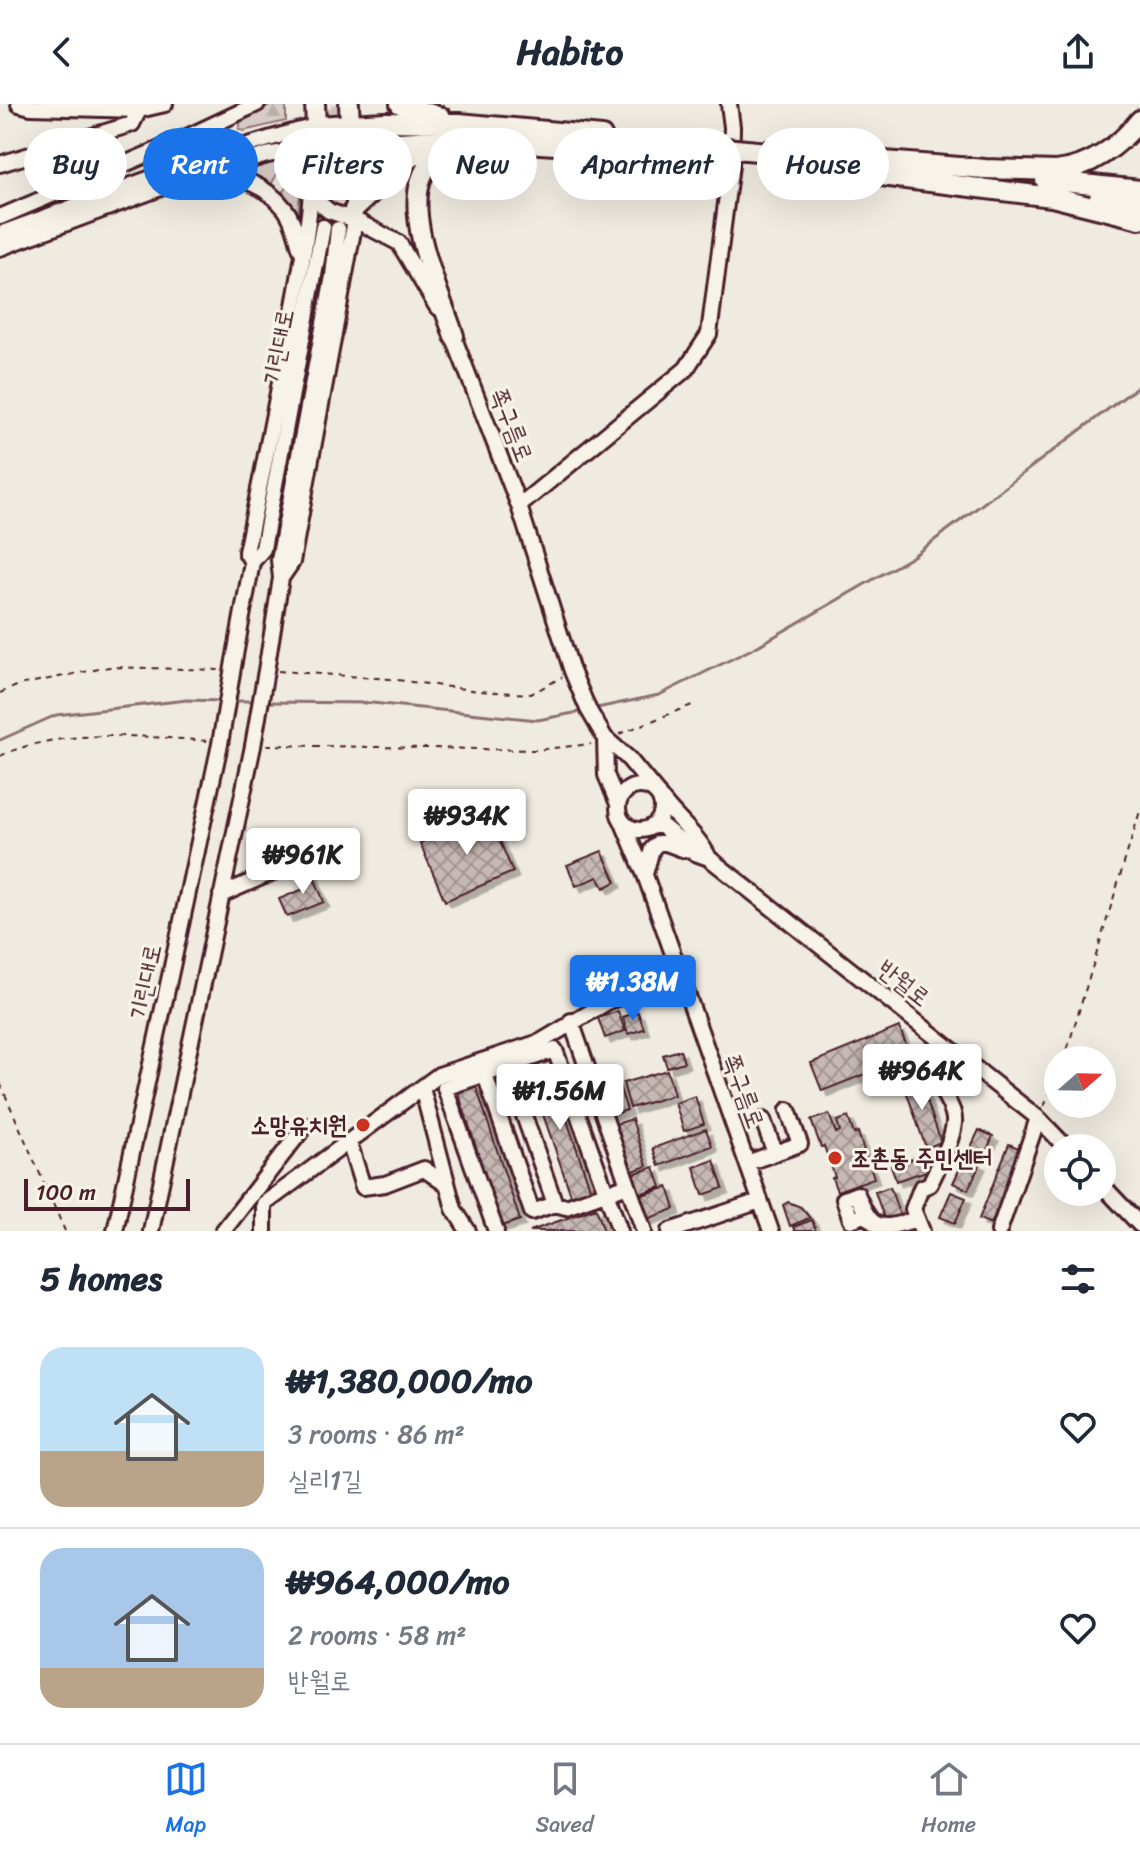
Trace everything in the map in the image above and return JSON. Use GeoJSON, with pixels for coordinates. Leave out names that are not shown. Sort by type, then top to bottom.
{"type":"FeatureCollection","features":[{"type":"Feature","properties":{"kind":"main road"},"geometry":{"type":"LineString","coordinates":[[315,104],[316,126],[325,128]]}},
{"type":"Feature","properties":{"kind":"main road"},"geometry":{"type":"LineString","coordinates":[[324,104],[346,128]]}},
{"type":"Feature","properties":{"kind":"main road"},"geometry":{"type":"LineString","coordinates":[[349,104],[351,128]]}},
{"type":"Feature","properties":{"kind":"main road"},"geometry":{"type":"LineString","coordinates":[[400,104],[450,128]]}},
{"type":"Feature","properties":{"kind":"main road"},"geometry":{"type":"LineString","coordinates":[[746,155],[985,169],[1066,170],[1109,150],[1140,120]]}},
{"type":"Feature","properties":{"kind":"main road"},"geometry":{"type":"LineString","coordinates":[[368,128],[385,122],[429,128]]}},
{"type":"Feature","properties":{"kind":"main road"},"geometry":{"type":"LineString","coordinates":[[537,143],[706,150],[746,155],[1052,197],[1140,219]]}},
{"type":"Feature","properties":{"kind":"main road"},"geometry":{"type":"LineString","coordinates":[[355,214],[406,161],[428,145]]}},
{"type":"Feature","properties":{"kind":"main road"},"geometry":{"type":"LineString","coordinates":[[428,166],[417,188],[420,234],[454,336]]}},
{"type":"Feature","properties":{"kind":"main road"},"geometry":{"type":"LineString","coordinates":[[985,169],[989,174],[1140,190]]}},
{"type":"Feature","properties":{"kind":"main road"},"geometry":{"type":"LineString","coordinates":[[1052,197],[1077,196],[1140,202]]}},
{"type":"Feature","properties":{"kind":"street"},"geometry":{"type":"LineString","coordinates":[[19,104],[139,110],[165,104]]}},
{"type":"Feature","properties":{"kind":"street"},"geometry":{"type":"LineString","coordinates":[[519,506],[686,369],[709,334],[731,165],[729,104]]}},
{"type":"Feature","properties":{"kind":"street"},"geometry":{"type":"LineString","coordinates":[[205,128],[253,105]]}},
{"type":"Feature","properties":{"kind":"street"},"geometry":{"type":"LineString","coordinates":[[0,164],[132,124],[139,110]]}},
{"type":"Feature","properties":{"kind":"street"},"geometry":{"type":"LineString","coordinates":[[258,143],[316,126]]}},
{"type":"Feature","properties":{"kind":"street"},"geometry":{"type":"LineString","coordinates":[[0,217],[143,156]]}},
{"type":"Feature","properties":{"kind":"street"},"geometry":{"type":"LineString","coordinates":[[0,234],[143,180]]}},
{"type":"Feature","properties":{"kind":"street"},"geometry":{"type":"LineString","coordinates":[[258,187],[286,209],[303,257]]}},
{"type":"Feature","properties":{"kind":"street"},"geometry":{"type":"LineString","coordinates":[[0,248],[143,195]]}},
{"type":"Feature","properties":{"kind":"street"},"geometry":{"type":"LineString","coordinates":[[252,562],[246,552],[303,257],[311,200]]}},
{"type":"Feature","properties":{"kind":"street","name":"쪽구름로"},"geometry":{"type":"LineString","coordinates":[[320,200],[329,211],[355,214],[399,243],[454,336],[519,506],[574,675],[605,738]]}},
{"type":"Feature","properties":{"kind":"street"},"geometry":{"type":"LineString","coordinates":[[281,578],[292,562],[355,214],[354,200]]}},
{"type":"Feature","properties":{"kind":"street","name":"기린대로"},"geometry":{"type":"LineString","coordinates":[[115,1231],[218,742],[252,562],[263,549],[330,228],[333,276],[279,560],[281,578],[272,665],[257,745]]}},
{"type":"Feature","properties":{"kind":"street"},"geometry":{"type":"LineString","coordinates":[[605,738],[628,758],[675,818],[701,842],[709,858]]}},
{"type":"Feature","properties":{"kind":"street"},"geometry":{"type":"LineString","coordinates":[[605,738],[606,775],[645,875]]}},
{"type":"Feature","properties":{"kind":"street"},"geometry":{"type":"LineString","coordinates":[[151,1231],[221,895],[257,745]]}},
{"type":"Feature","properties":{"kind":"street"},"geometry":{"type":"LineString","coordinates":[[618,804],[624,792],[637,785],[652,788],[659,796],[662,814],[642,840],[645,875]]}},
{"type":"Feature","properties":{"kind":"street"},"geometry":{"type":"LineString","coordinates":[[623,823],[635,830],[662,826],[691,850],[709,858]]}},
{"type":"Feature","properties":{"kind":"street"},"geometry":{"type":"LineString","coordinates":[[645,875],[652,849],[658,843],[691,850]]}},
{"type":"Feature","properties":{"kind":"street"},"geometry":{"type":"LineString","coordinates":[[221,895],[318,852]]}},
{"type":"Feature","properties":{"kind":"street","name":"반월로"},"geometry":{"type":"LineString","coordinates":[[709,858],[960,1055],[1053,1134]]}},
{"type":"Feature","properties":{"kind":"street","name":"쪽구름로"},"geometry":{"type":"LineString","coordinates":[[645,875],[771,1231]]}},
{"type":"Feature","properties":{"kind":"street"},"geometry":{"type":"LineString","coordinates":[[223,1231],[259,1199],[349,1142],[439,1075],[540,1042],[609,1001],[680,975]]}},
{"type":"Feature","properties":{"kind":"street"},"geometry":{"type":"LineString","coordinates":[[571,1021],[644,1231]]}},
{"type":"Feature","properties":{"kind":"street"},"geometry":{"type":"LineString","coordinates":[[496,1231],[445,1088],[555,1050],[620,1231]]}},
{"type":"Feature","properties":{"kind":"street"},"geometry":{"type":"LineString","coordinates":[[865,1215],[878,1229],[885,1231],[920,1225],[913,1209],[921,1188],[930,1184],[954,1128],[954,1112],[941,1086],[943,1076],[960,1055]]}},
{"type":"Feature","properties":{"kind":"street"},"geometry":{"type":"LineString","coordinates":[[507,1067],[555,1204]]}},
{"type":"Feature","properties":{"kind":"street"},"geometry":{"type":"LineString","coordinates":[[485,1075],[532,1212],[555,1204],[566,1207],[628,1185]]}},
{"type":"Feature","properties":{"kind":"street"},"geometry":{"type":"LineString","coordinates":[[422,1088],[454,1209],[468,1231]]}},
{"type":"Feature","properties":{"kind":"street"},"geometry":{"type":"LineString","coordinates":[[747,1163],[800,1144],[788,1110]]}},
{"type":"Feature","properties":{"kind":"street"},"geometry":{"type":"LineString","coordinates":[[999,1231],[1038,1118]]}},
{"type":"Feature","properties":{"kind":"street"},"geometry":{"type":"LineString","coordinates":[[763,1120],[775,1153]]}},
{"type":"Feature","properties":{"kind":"street"},"geometry":{"type":"LineString","coordinates":[[264,1231],[259,1199],[305,1126]]}},
{"type":"Feature","properties":{"kind":"street"},"geometry":{"type":"LineString","coordinates":[[349,1142],[363,1187],[385,1184],[424,1169],[447,1185]]}},
{"type":"Feature","properties":{"kind":"street"},"geometry":{"type":"LineString","coordinates":[[1116,1200],[1140,1225]]}},
{"type":"Feature","properties":{"kind":"street"},"geometry":{"type":"LineString","coordinates":[[670,1231],[760,1201]]}},
{"type":"Feature","properties":{"kind":"path"},"geometry":{"type":"LineString","coordinates":[[272,665],[479,691],[531,694],[574,675]]}},
{"type":"Feature","properties":{"kind":"path"},"geometry":{"type":"LineString","coordinates":[[0,693],[19,685],[109,667],[220,670]]}},
{"type":"Feature","properties":{"kind":"path"},"geometry":{"type":"LineString","coordinates":[[257,745],[535,750],[588,745],[692,705]]}},
{"type":"Feature","properties":{"kind":"path"},"geometry":{"type":"LineString","coordinates":[[0,756],[26,744],[126,734],[218,742]]}},
{"type":"Feature","properties":{"kind":"path"},"geometry":{"type":"LineString","coordinates":[[1068,1046],[1140,811]]}},
{"type":"Feature","properties":{"kind":"path"},"geometry":{"type":"LineString","coordinates":[[0,1083],[65,1231]]}},
{"type":"Feature","properties":{"kind":"path"},"geometry":{"type":"LineString","coordinates":[[1038,1118],[1044,1106]]}},
{"type":"Feature","properties":{"kind":"green space"},"geometry":{"type":"Polygon","coordinates":[[[272,104],[286,104],[286,121],[256,128],[239,128],[241,119],[272,104]]]}},
{"type":"Feature","properties":{"kind":"green space"},"geometry":{"type":"Polygon","coordinates":[[[274,163],[274,179],[269,189],[258,184],[258,167],[274,163]]]}},
{"type":"Feature","properties":{"kind":"green space"},"geometry":{"type":"Polygon","coordinates":[[[283,200],[299,200],[298,218],[283,200]]]}},
{"type":"Feature","properties":{"kind":"building"},"geometry":{"type":"Polygon","coordinates":[[[488,813],[513,872],[445,901],[420,843],[488,813]]]}},
{"type":"Feature","properties":{"kind":"building"},"geometry":{"type":"Polygon","coordinates":[[[602,851],[616,882],[604,888],[598,877],[576,886],[567,865],[602,851]]]}},
{"type":"Feature","properties":{"kind":"building"},"geometry":{"type":"Polygon","coordinates":[[[310,867],[324,902],[287,917],[279,899],[306,888],[299,871],[310,867]]]}},
{"type":"Feature","properties":{"kind":"building"},"geometry":{"type":"Polygon","coordinates":[[[618,1011],[625,1031],[605,1038],[598,1018],[618,1011]]]}},
{"type":"Feature","properties":{"kind":"building"},"geometry":{"type":"Polygon","coordinates":[[[638,1012],[644,1029],[628,1034],[623,1017],[638,1012]]]}},
{"type":"Feature","properties":{"kind":"building"},"geometry":{"type":"Polygon","coordinates":[[[899,1027],[911,1056],[822,1091],[811,1063],[899,1027]]]}},
{"type":"Feature","properties":{"kind":"building"},"geometry":{"type":"Polygon","coordinates":[[[680,1050],[684,1062],[667,1067],[663,1055],[680,1050]]]}},
{"type":"Feature","properties":{"kind":"building"},"geometry":{"type":"Polygon","coordinates":[[[549,1067],[591,1191],[572,1198],[529,1074],[549,1067]]]}},
{"type":"Feature","properties":{"kind":"building"},"geometry":{"type":"Polygon","coordinates":[[[667,1070],[674,1095],[630,1108],[623,1083],[667,1070]]]}},
{"type":"Feature","properties":{"kind":"building"},"geometry":{"type":"Polygon","coordinates":[[[919,1077],[941,1142],[926,1148],[903,1082],[919,1077]]]}},
{"type":"Feature","properties":{"kind":"building"},"geometry":{"type":"Polygon","coordinates":[[[617,1080],[627,1110],[609,1116],[599,1086],[617,1080]]]}},
{"type":"Feature","properties":{"kind":"building"},"geometry":{"type":"Polygon","coordinates":[[[476,1086],[520,1220],[502,1226],[458,1092],[476,1086]]]}},
{"type":"Feature","properties":{"kind":"building"},"geometry":{"type":"Polygon","coordinates":[[[695,1096],[704,1124],[684,1131],[675,1103],[695,1096]]]}},
{"type":"Feature","properties":{"kind":"building"},"geometry":{"type":"Polygon","coordinates":[[[829,1114],[836,1133],[840,1131],[837,1121],[848,1117],[854,1134],[858,1132],[866,1157],[863,1158],[866,1166],[870,1165],[874,1178],[837,1191],[824,1146],[821,1147],[811,1120],[829,1114]]]}},
{"type":"Feature","properties":{"kind":"building"},"geometry":{"type":"Polygon","coordinates":[[[632,1119],[647,1166],[628,1173],[613,1125],[632,1119]]]}},
{"type":"Feature","properties":{"kind":"building"},"geometry":{"type":"Polygon","coordinates":[[[706,1129],[712,1146],[659,1166],[653,1148],[706,1129]]]}},
{"type":"Feature","properties":{"kind":"building"},"geometry":{"type":"Polygon","coordinates":[[[979,1130],[993,1136],[984,1157],[969,1151],[979,1130]]]}},
{"type":"Feature","properties":{"kind":"building"},"geometry":{"type":"Polygon","coordinates":[[[1009,1144],[1021,1149],[991,1224],[979,1219],[1009,1144]]]}},
{"type":"Feature","properties":{"kind":"building"},"geometry":{"type":"Polygon","coordinates":[[[924,1155],[930,1170],[896,1181],[891,1166],[924,1155]]]}},
{"type":"Feature","properties":{"kind":"building"},"geometry":{"type":"Polygon","coordinates":[[[965,1157],[980,1164],[968,1190],[953,1183],[965,1157]]]}},
{"type":"Feature","properties":{"kind":"building"},"geometry":{"type":"Polygon","coordinates":[[[714,1160],[723,1188],[703,1195],[694,1167],[714,1160]]]}},
{"type":"Feature","properties":{"kind":"building"},"geometry":{"type":"Polygon","coordinates":[[[654,1167],[661,1187],[636,1195],[630,1175],[654,1167]]]}},
{"type":"Feature","properties":{"kind":"building"},"geometry":{"type":"Polygon","coordinates":[[[668,1187],[675,1209],[644,1220],[636,1197],[668,1187]]]}},
{"type":"Feature","properties":{"kind":"building"},"geometry":{"type":"Polygon","coordinates":[[[890,1187],[901,1219],[886,1224],[875,1192],[890,1187]]]}},
{"type":"Feature","properties":{"kind":"building"},"geometry":{"type":"Polygon","coordinates":[[[951,1192],[966,1198],[955,1223],[940,1217],[951,1192]]]}},
{"type":"Feature","properties":{"kind":"building"},"geometry":{"type":"Polygon","coordinates":[[[788,1202],[801,1207],[810,1218],[790,1226],[783,1205],[788,1202]]]}},
{"type":"Feature","properties":{"kind":"building"},"geometry":{"type":"Polygon","coordinates":[[[596,1208],[604,1231],[530,1231],[596,1208]]]}},
{"type":"Feature","properties":{"kind":"building"},"geometry":{"type":"Polygon","coordinates":[[[812,1220],[816,1231],[795,1231],[793,1227],[812,1220]]]}},
{"type":"Feature","properties":{"kind":"waterway"},"geometry":{"type":"LineString","coordinates":[[592,709],[659,695],[756,647],[912,557],[1140,385]]}},
{"type":"Feature","properties":{"kind":"waterway"},"geometry":{"type":"LineString","coordinates":[[0,740],[56,715],[187,700],[222,701]]}},
{"type":"Feature","properties":{"kind":"waterway"},"geometry":{"type":"LineString","coordinates":[[234,701],[254,701]]}},
{"type":"Feature","properties":{"kind":"waterway"},"geometry":{"type":"LineString","coordinates":[[266,702],[372,703],[538,720],[584,711]]}},
{"type":"Feature","properties":{"kind":"tunnel"},"geometry":{"type":"LineString","coordinates":[[323,227],[329,148],[324,104]]}},
{"type":"Feature","properties":{"kind":"tunnel"},"geometry":{"type":"LineString","coordinates":[[338,104],[343,151],[338,225]]}},
{"type":"Feature","properties":{"kind":"place","name":"소망유치원"},"geometry":{"type":"Point","coordinates":[363,1125]}},
{"type":"Feature","properties":{"kind":"place","name":"조촌동 주민센터"},"geometry":{"type":"Point","coordinates":[835,1158]}}]}
